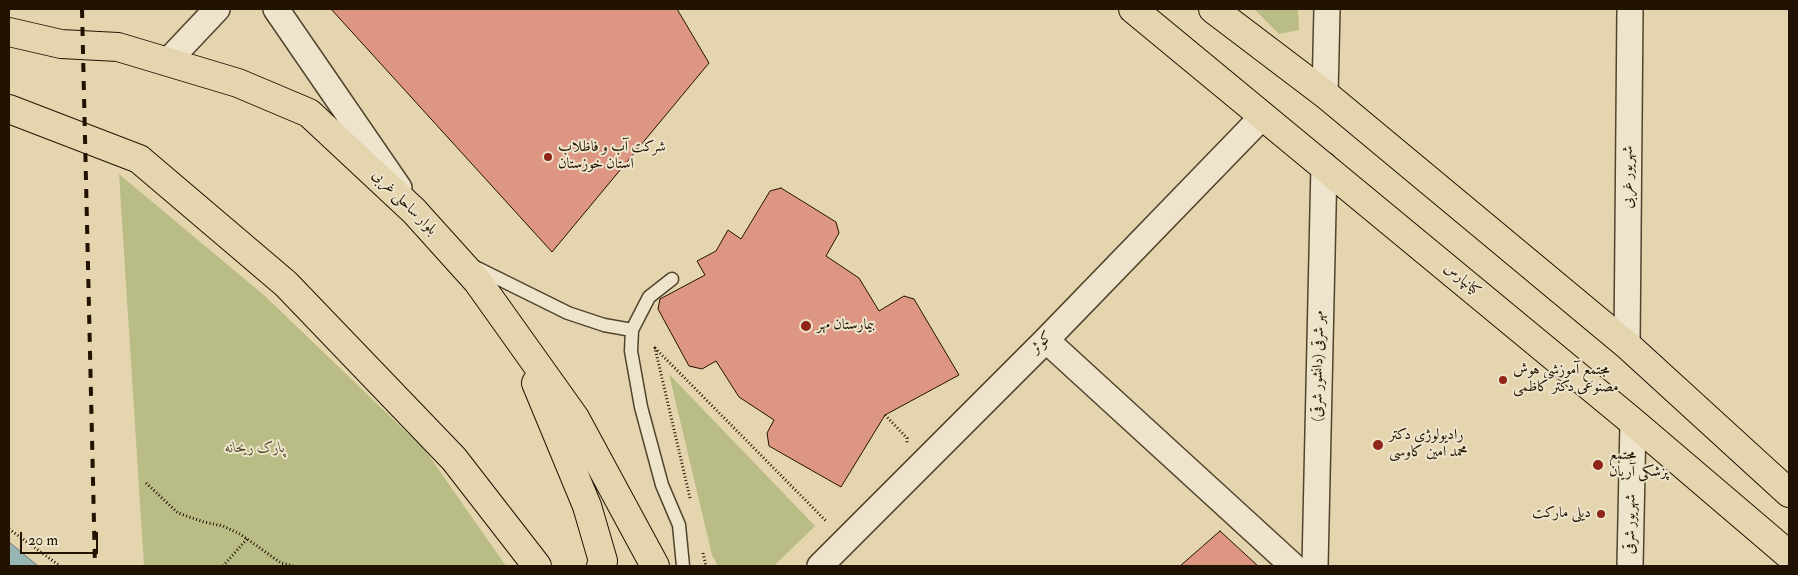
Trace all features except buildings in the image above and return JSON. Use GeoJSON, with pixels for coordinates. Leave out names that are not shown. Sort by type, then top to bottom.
{"type":"FeatureCollection","features":[{"type":"Feature","properties":{"kind":"main road","name":"کیانپارس"},"geometry":{"type":"LineString","coordinates":[[1133,9],[1633,422],[1789,554]]}},
{"type":"Feature","properties":{"kind":"main road"},"geometry":{"type":"LineString","coordinates":[[1213,9],[1325,94],[1627,345],[1789,492]]}},
{"type":"Feature","properties":{"kind":"main road","name":"بلوار ساحلی غربی"},"geometry":{"type":"LineString","coordinates":[[9,32],[61,44],[118,47],[238,83],[309,113],[414,211],[478,282],[575,418],[654,566]]}},
{"type":"Feature","properties":{"kind":"main road"},"geometry":{"type":"LineString","coordinates":[[9,109],[139,158],[286,284],[454,459],[530,557],[551,566]]}},
{"type":"Feature","properties":{"kind":"main road"},"geometry":{"type":"LineString","coordinates":[[518,339],[587,506],[603,561],[601,566]]}},
{"type":"Feature","properties":{"kind":"street"},"geometry":{"type":"LineString","coordinates":[[167,62],[216,9]]}},
{"type":"Feature","properties":{"kind":"street"},"geometry":{"type":"LineString","coordinates":[[276,9],[414,211]]}},
{"type":"Feature","properties":{"kind":"street"},"geometry":{"type":"LineString","coordinates":[[1325,94],[1327,9]]}},
{"type":"Feature","properties":{"kind":"street","name":"شهریور غربی"},"geometry":{"type":"LineString","coordinates":[[1627,345],[1630,9]]}},
{"type":"Feature","properties":{"kind":"street","name":"کوثر"},"geometry":{"type":"LineString","coordinates":[[820,566],[1046,340],[1262,117]]}},
{"type":"Feature","properties":{"kind":"street","name":"مهر شرقی (دانشور شرقی)"},"geometry":{"type":"LineString","coordinates":[[1315,566],[1324,166]]}},
{"type":"Feature","properties":{"kind":"street"},"geometry":{"type":"LineString","coordinates":[[1046,340],[1293,566]]}},
{"type":"Feature","properties":{"kind":"street","name":"شهریور شرقی"},"geometry":{"type":"LineString","coordinates":[[1630,566],[1633,422]]}},
{"type":"Feature","properties":{"kind":"lane"},"geometry":{"type":"LineString","coordinates":[[457,258],[568,313],[604,325],[632,330]]}},
{"type":"Feature","properties":{"kind":"lane"},"geometry":{"type":"LineString","coordinates":[[672,279],[649,297],[632,330],[631,351],[641,407],[662,485],[679,525],[683,566]]}},
{"type":"Feature","properties":{"kind":"path"},"geometry":{"type":"LineString","coordinates":[[691,500],[656,348],[828,523]]}},
{"type":"Feature","properties":{"kind":"path"},"geometry":{"type":"LineString","coordinates":[[146,483],[178,513],[223,526],[281,563],[293,566]]}},
{"type":"Feature","properties":{"kind":"path"},"geometry":{"type":"LineString","coordinates":[[9,528],[60,566]]}},
{"type":"Feature","properties":{"kind":"path"},"geometry":{"type":"LineString","coordinates":[[223,566],[247,540]]}},
{"type":"Feature","properties":{"kind":"path"},"geometry":{"type":"LineString","coordinates":[[702,547],[706,566]]}},
{"type":"Feature","properties":{"kind":"green space"},"geometry":{"type":"Polygon","coordinates":[[[1254,9],[1298,9],[1299,30],[1279,34],[1254,9]]]}},
{"type":"Feature","properties":{"kind":"green space","name":"پارک ریحانه"},"geometry":{"type":"Polygon","coordinates":[[[119,174],[265,296],[425,450],[506,566],[144,566],[119,174]]]}},
{"type":"Feature","properties":{"kind":"green space"},"geometry":{"type":"Polygon","coordinates":[[[669,374],[815,526],[774,566],[718,566],[712,555],[669,374]]]}},
{"type":"Feature","properties":{"kind":"water"},"geometry":{"type":"Polygon","coordinates":[[[9,542],[38,566],[9,566],[9,542]]]}},
{"type":"Feature","properties":{"kind":"railway"},"geometry":{"type":"LineString","coordinates":[[82,9],[95,566]]}},
{"type":"Feature","properties":{"kind":"place","name":"شرکت آب و فاظلاب استان خوزستان"},"geometry":{"type":"Point","coordinates":[548,157]}},
{"type":"Feature","properties":{"kind":"place","name":"بیمارستان مهر"},"geometry":{"type":"Point","coordinates":[806,326]}},
{"type":"Feature","properties":{"kind":"place","name":"مجتمع آموزشی هوش مصنوعی دکتر کاظمی"},"geometry":{"type":"Point","coordinates":[1503,380]}},
{"type":"Feature","properties":{"kind":"place","name":"رادیولوژی دکتر محمد امین کاوسی"},"geometry":{"type":"Point","coordinates":[1378,445]}},
{"type":"Feature","properties":{"kind":"place","name":"مجتمع پزشکی آریان"},"geometry":{"type":"Point","coordinates":[1598,465]}},
{"type":"Feature","properties":{"kind":"place","name":"دیلی مارکت"},"geometry":{"type":"Point","coordinates":[1601,514]}}]}
